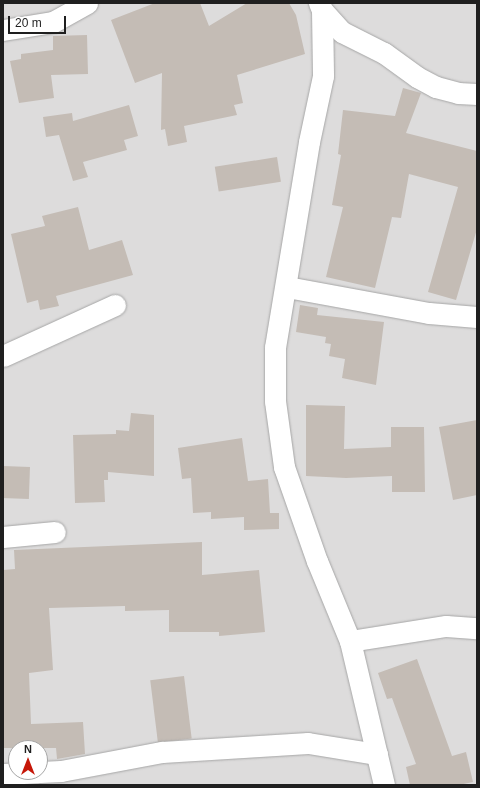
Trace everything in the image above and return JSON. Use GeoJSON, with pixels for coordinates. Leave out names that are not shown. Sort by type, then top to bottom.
{"type":"FeatureCollection","features":[{"type":"Feature","properties":{"kind":"street"},"geometry":{"type":"LineString","coordinates":[[3,30],[53,22],[87,3]]}},
{"type":"Feature","properties":{"kind":"street"},"geometry":{"type":"LineString","coordinates":[[320,6],[342,32],[384,53],[417,77],[436,87],[458,93],[477,94]]}},
{"type":"Feature","properties":{"kind":"street"},"geometry":{"type":"LineString","coordinates":[[320,6],[323,76],[309,142],[287,287],[276,347],[276,401],[284,467],[317,562],[350,641],[384,785]]}},
{"type":"Feature","properties":{"kind":"street"},"geometry":{"type":"LineString","coordinates":[[287,287],[429,313],[477,317]]}},
{"type":"Feature","properties":{"kind":"street"},"geometry":{"type":"LineString","coordinates":[[3,356],[115,305]]}},
{"type":"Feature","properties":{"kind":"street"},"geometry":{"type":"LineString","coordinates":[[3,537],[55,532]]}},
{"type":"Feature","properties":{"kind":"street"},"geometry":{"type":"LineString","coordinates":[[350,641],[446,626],[477,628]]}},
{"type":"Feature","properties":{"kind":"street"},"geometry":{"type":"LineString","coordinates":[[48,774],[63,778],[162,752],[308,742],[377,754]]}},
{"type":"Feature","properties":{"kind":"shaded area"},"geometry":{"type":"Polygon","coordinates":[[[3,3],[477,3],[477,785],[3,785],[3,3]]]}},
{"type":"Feature","properties":{"kind":"building"},"geometry":{"type":"Polygon","coordinates":[[[155,3],[200,3],[209,26],[247,3],[289,3],[296,15],[305,54],[237,75],[243,103],[234,105],[237,115],[184,126],[187,142],[168,146],[165,129],[161,130],[162,73],[135,83],[111,20],[155,3]]]}},
{"type":"Feature","properties":{"kind":"building"},"geometry":{"type":"Polygon","coordinates":[[[87,35],[88,74],[51,75],[54,98],[19,103],[10,61],[21,59],[21,54],[53,50],[53,36],[87,35]]]}},
{"type":"Feature","properties":{"kind":"building"},"geometry":{"type":"Polygon","coordinates":[[[403,88],[421,93],[406,133],[477,151],[477,229],[456,300],[428,292],[458,187],[409,174],[401,218],[392,217],[375,288],[326,277],[343,207],[332,205],[341,155],[338,154],[343,110],[395,116],[403,88]]]}},
{"type":"Feature","properties":{"kind":"building"},"geometry":{"type":"Polygon","coordinates":[[[129,105],[138,136],[124,140],[127,150],[83,162],[88,177],[73,181],[59,135],[46,137],[43,117],[72,113],[73,121],[129,105]]]}},
{"type":"Feature","properties":{"kind":"building"},"geometry":{"type":"Polygon","coordinates":[[[277,157],[281,182],[219,192],[215,167],[277,157]]]}},
{"type":"Feature","properties":{"kind":"building"},"geometry":{"type":"Polygon","coordinates":[[[78,207],[89,250],[122,240],[133,275],[56,296],[59,306],[40,310],[38,300],[27,303],[11,234],[45,226],[42,216],[78,207]]]}},
{"type":"Feature","properties":{"kind":"building"},"geometry":{"type":"Polygon","coordinates":[[[300,305],[318,308],[317,315],[384,322],[376,385],[342,378],[345,359],[329,356],[331,344],[325,343],[326,337],[296,332],[300,305]]]}},
{"type":"Feature","properties":{"kind":"building"},"geometry":{"type":"Polygon","coordinates":[[[306,405],[345,406],[344,449],[391,447],[391,427],[424,427],[425,492],[392,492],[392,476],[346,478],[306,476],[306,405]]]}},
{"type":"Feature","properties":{"kind":"building"},"geometry":{"type":"Polygon","coordinates":[[[131,413],[154,415],[154,476],[108,472],[108,480],[104,480],[105,502],[75,503],[73,435],[116,434],[116,430],[129,431],[131,413]]]}},
{"type":"Feature","properties":{"kind":"building"},"geometry":{"type":"Polygon","coordinates":[[[477,420],[477,495],[453,500],[439,427],[477,420]]]}},
{"type":"Feature","properties":{"kind":"building"},"geometry":{"type":"Polygon","coordinates":[[[242,438],[248,481],[268,479],[270,513],[279,513],[279,529],[244,530],[244,517],[211,519],[211,512],[193,513],[191,478],[182,479],[178,448],[242,438]]]}},
{"type":"Feature","properties":{"kind":"building"},"geometry":{"type":"Polygon","coordinates":[[[3,466],[30,467],[29,499],[3,498],[3,466]]]}},
{"type":"Feature","properties":{"kind":"building"},"geometry":{"type":"Polygon","coordinates":[[[202,542],[202,575],[259,570],[265,632],[219,636],[219,632],[169,632],[169,610],[125,611],[125,606],[49,608],[53,670],[29,673],[31,724],[83,722],[85,754],[57,759],[56,748],[48,748],[48,740],[8,740],[8,748],[3,748],[3,570],[15,569],[14,550],[202,542]]]}},
{"type":"Feature","properties":{"kind":"building"},"geometry":{"type":"Polygon","coordinates":[[[417,659],[452,756],[466,752],[473,782],[459,785],[410,785],[406,767],[416,764],[392,698],[387,699],[378,673],[417,659]]]}},
{"type":"Feature","properties":{"kind":"building"},"geometry":{"type":"Polygon","coordinates":[[[184,676],[192,739],[158,743],[150,680],[184,676]]]}}]}
